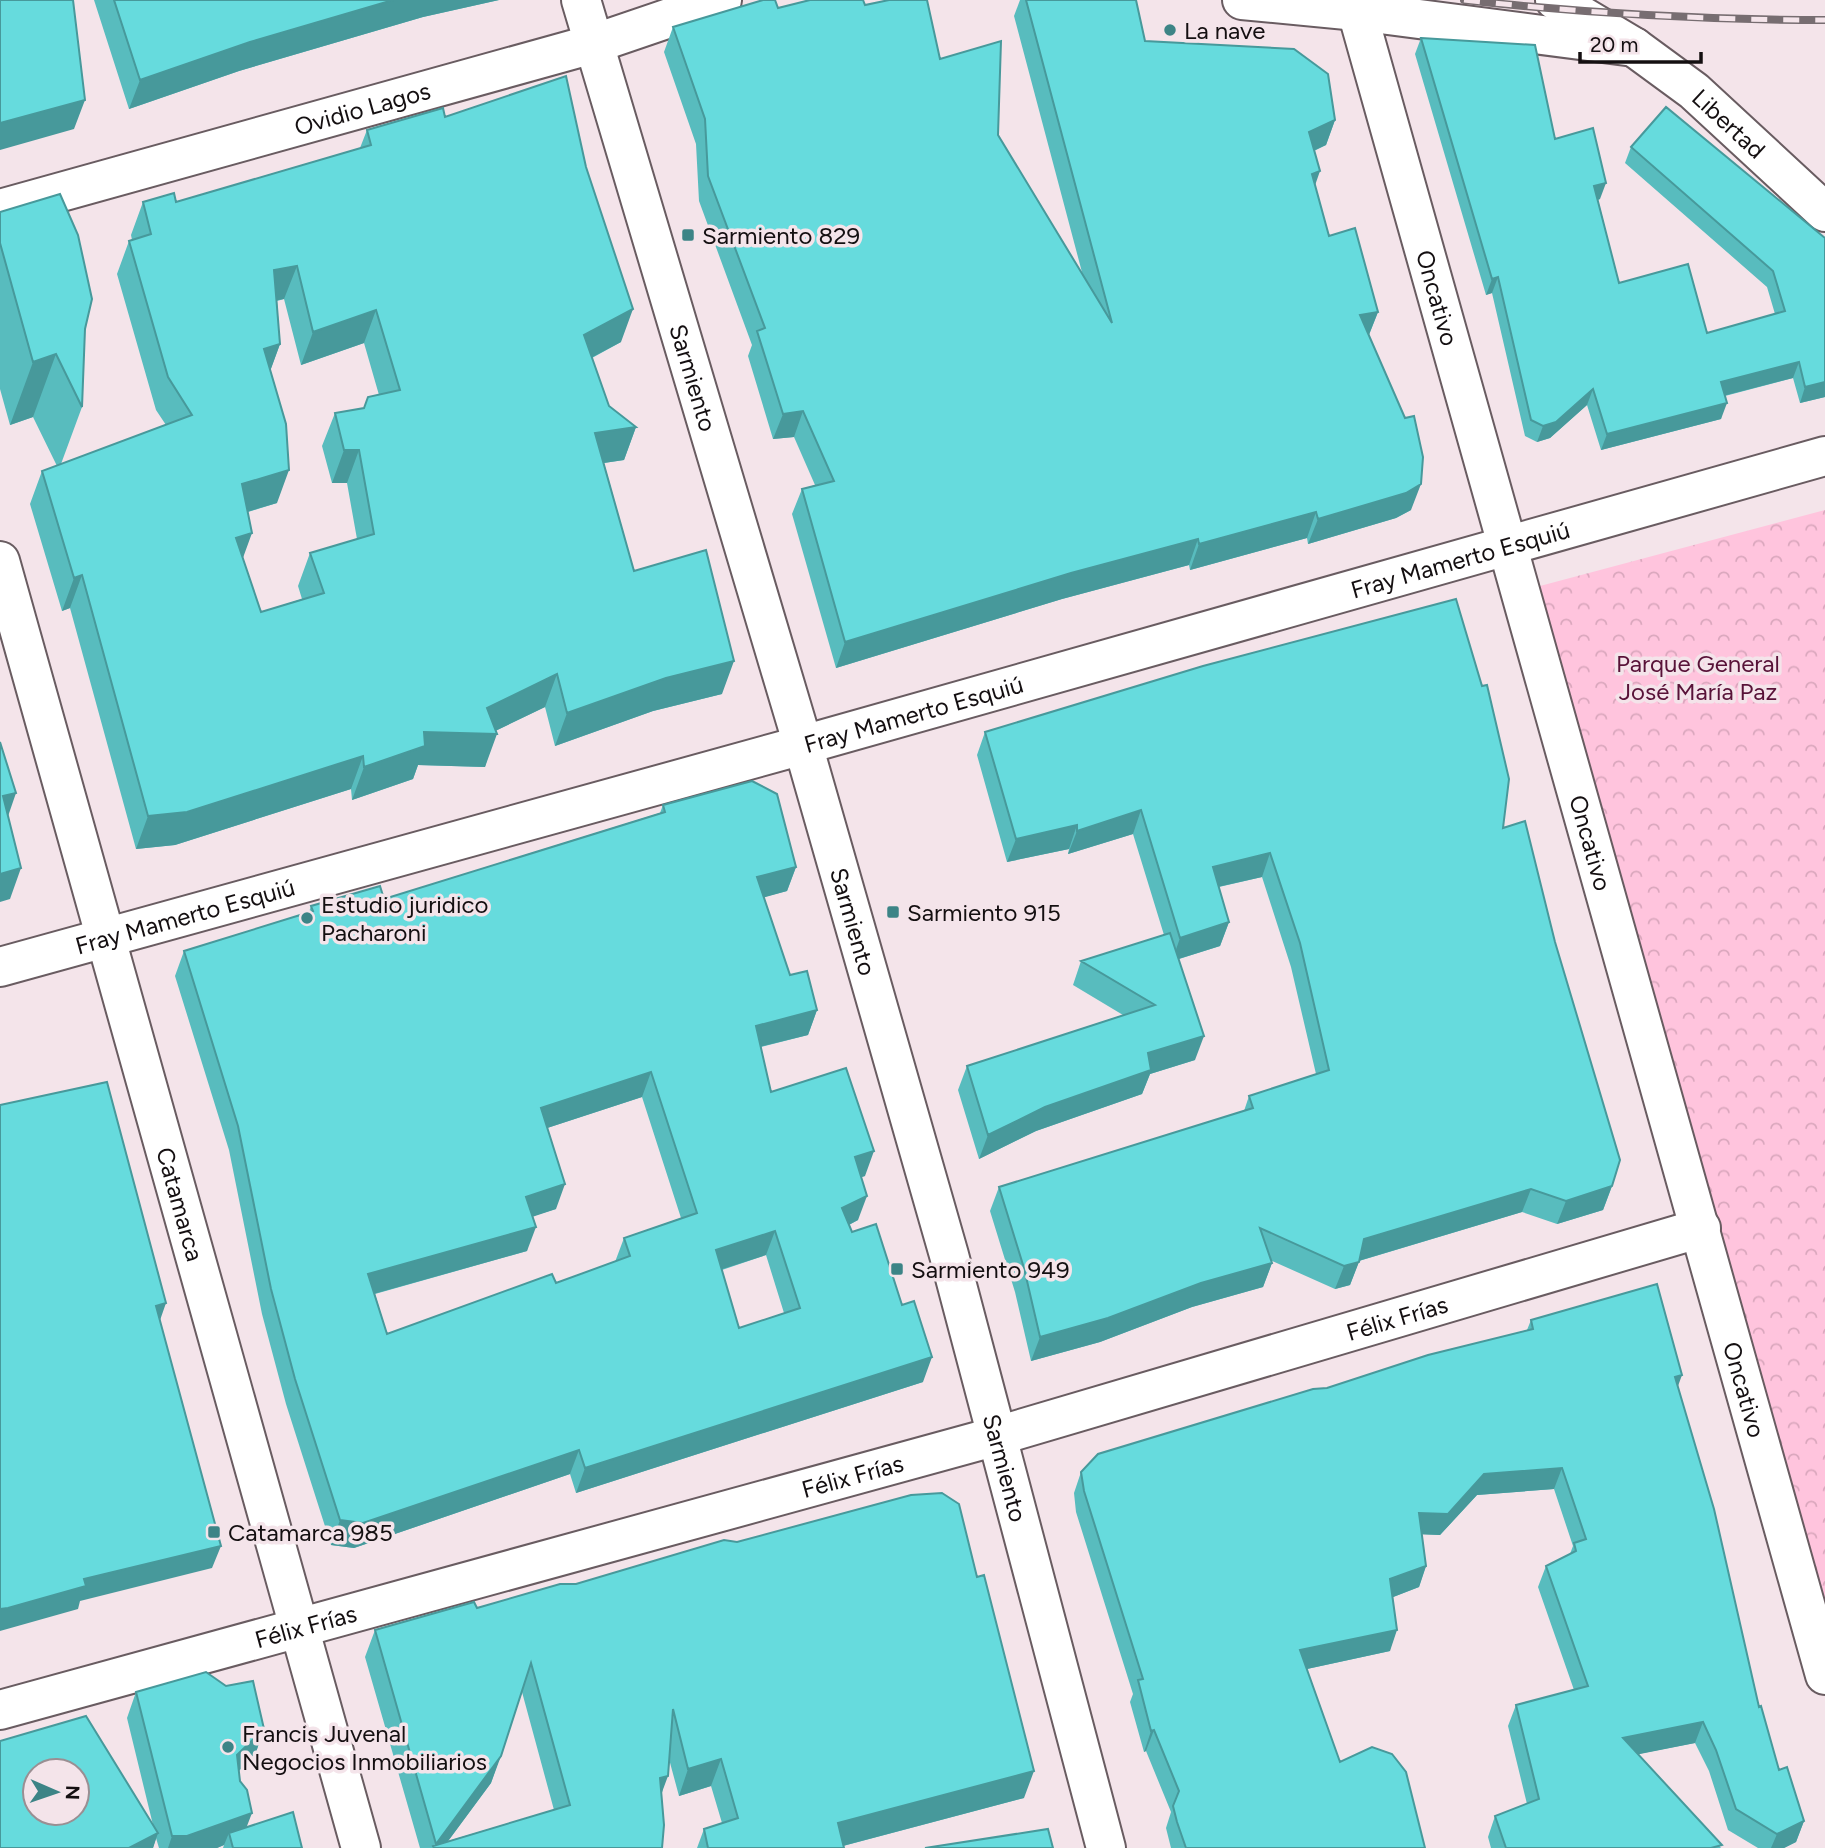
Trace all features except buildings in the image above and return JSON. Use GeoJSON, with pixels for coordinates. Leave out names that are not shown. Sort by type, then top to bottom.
{"type":"FeatureCollection","features":[{"type":"Feature","properties":{"kind":"street","name":"Sarmiento"},"geometry":{"type":"LineString","coordinates":[[581,0],[803,745],[949,1255],[1106,1848]]}},
{"type":"Feature","properties":{"kind":"street","name":"Ovidio Lagos"},"geometry":{"type":"LineString","coordinates":[[0,209],[593,44],[722,0]]}},
{"type":"Feature","properties":{"kind":"street"},"geometry":{"type":"LineString","coordinates":[[1242,0],[1357,11],[1634,47]]}},
{"type":"Feature","properties":{"kind":"street","name":"Libertad"},"geometry":{"type":"LineString","coordinates":[[1555,0],[1634,47],[1694,90],[1825,212]]}},
{"type":"Feature","properties":{"kind":"street","name":"Oncativo"},"geometry":{"type":"LineString","coordinates":[[1357,11],[1825,1675]]}},
{"type":"Feature","properties":{"kind":"street","name":"Fray Mamerto Esquiú"},"geometry":{"type":"LineString","coordinates":[[0,967],[803,745],[1825,456]]}},
{"type":"Feature","properties":{"kind":"street","name":"Catamarca"},"geometry":{"type":"LineString","coordinates":[[0,561],[361,1848]]}},
{"type":"Feature","properties":{"kind":"street","name":"Félix Frías"},"geometry":{"type":"LineString","coordinates":[[0,1710],[997,1436],[1701,1228]]}},
{"type":"Feature","properties":{"kind":"green space","name":"Parque General José María Paz"},"geometry":{"type":"Polygon","coordinates":[[[1825,510],[1825,1619],[1540,586],[1825,510]]]}},
{"type":"Feature","properties":{"kind":"railway"},"geometry":{"type":"LineString","coordinates":[[1464,0],[1644,15],[1825,20]]}},
{"type":"Feature","properties":{"kind":"place","name":"La nave"},"geometry":{"type":"Point","coordinates":[1170,30]}},
{"type":"Feature","properties":{"kind":"place","name":"Sarmiento 829"},"geometry":{"type":"Point","coordinates":[688,235]}},
{"type":"Feature","properties":{"kind":"place","name":"Sarmiento 915"},"geometry":{"type":"Point","coordinates":[893,912]}},
{"type":"Feature","properties":{"kind":"place","name":"Estudio juridico Pacharoni"},"geometry":{"type":"Point","coordinates":[307,918]}},
{"type":"Feature","properties":{"kind":"place","name":"Sarmiento 949"},"geometry":{"type":"Point","coordinates":[897,1269]}},
{"type":"Feature","properties":{"kind":"place","name":"Catamarca 985"},"geometry":{"type":"Point","coordinates":[214,1532]}},
{"type":"Feature","properties":{"kind":"place","name":"Francis Juvenal Negocios Inmobiliarios"},"geometry":{"type":"Point","coordinates":[228,1747]}}]}
